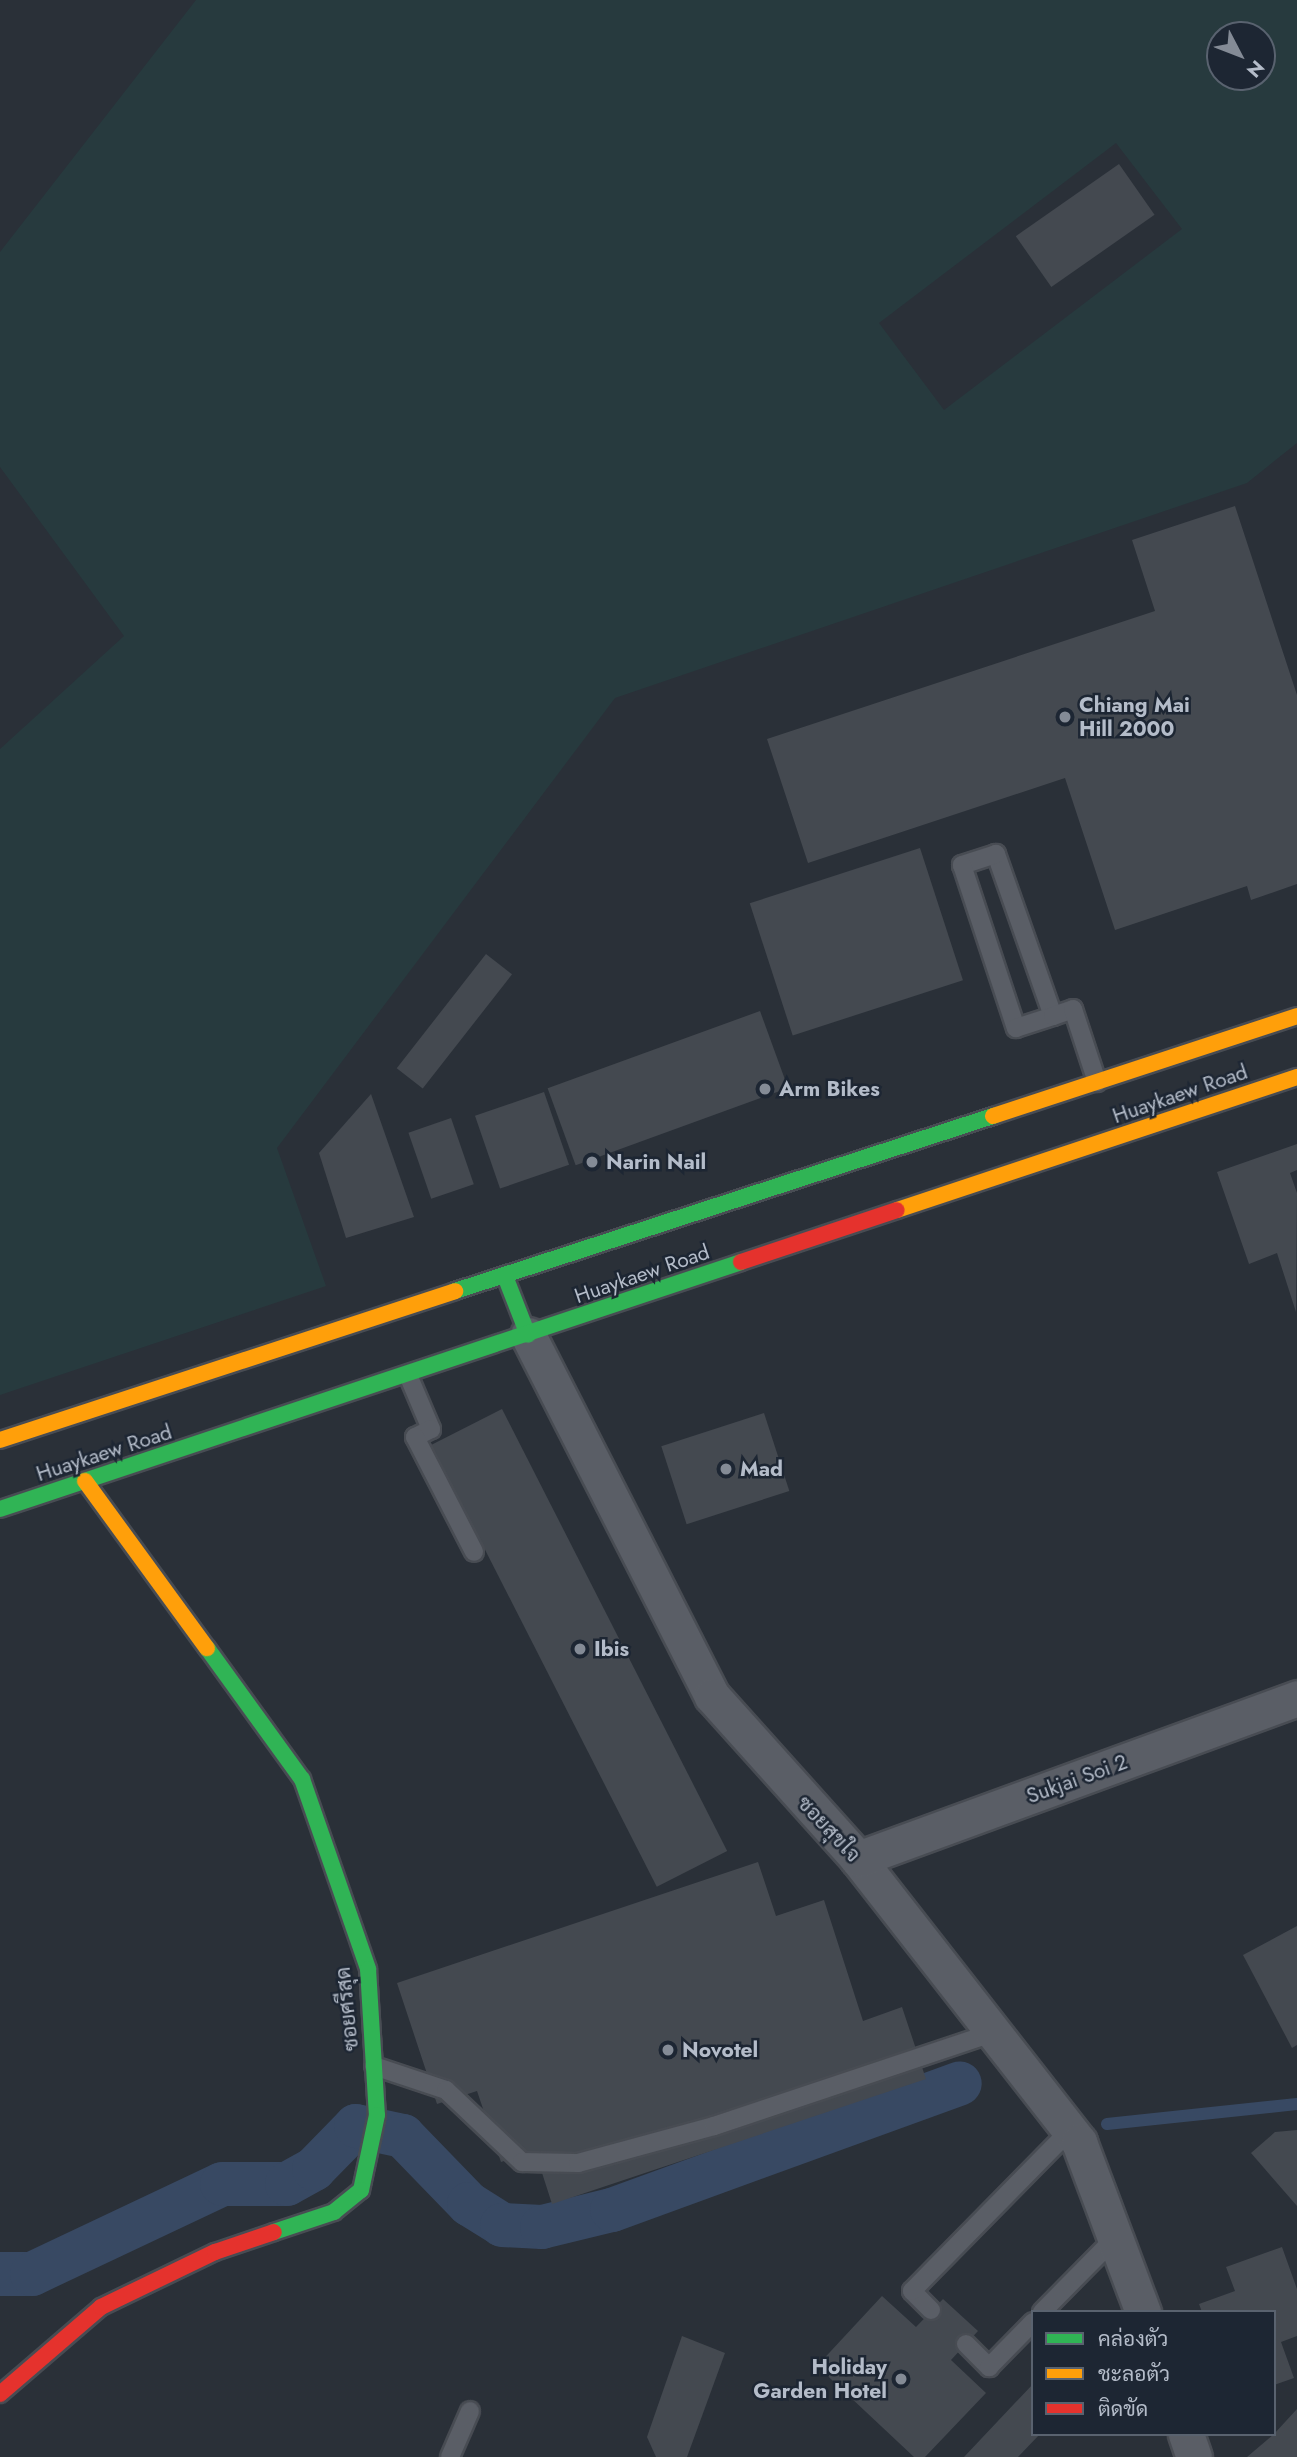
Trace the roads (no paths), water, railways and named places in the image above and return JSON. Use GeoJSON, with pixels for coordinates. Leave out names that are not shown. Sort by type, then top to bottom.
{"type":"FeatureCollection","features":[{"type":"Feature","properties":{"kind":"main road","name":"Huaykaew Road"},"geometry":{"type":"LineString","coordinates":[[0,1440],[1297,1016]]}},
{"type":"Feature","properties":{"kind":"main road","name":"Huaykaew Road"},"geometry":{"type":"LineString","coordinates":[[0,1510],[1297,1077]]}},
{"type":"Feature","properties":{"kind":"main road"},"geometry":{"type":"LineString","coordinates":[[506,1276],[527,1335]]}},
{"type":"Feature","properties":{"kind":"main road","name":"ซอยศรีสุด"},"geometry":{"type":"LineString","coordinates":[[0,2394],[101,2307],[215,2252],[334,2212],[361,2190],[373,2154],[377,2115],[368,1969],[302,1779],[85,1481]]}},
{"type":"Feature","properties":{"kind":"street","name":"ซอยสุขใจ"},"geometry":{"type":"LineString","coordinates":[[527,1335],[712,1696],[858,1859],[1070,2130],[1097,2181],[1142,2310]]}},
{"type":"Feature","properties":{"kind":"street","name":"Sukjai Soi 2"},"geometry":{"type":"LineString","coordinates":[[858,1859],[1297,1698]]}},
{"type":"Feature","properties":{"kind":"street"},"geometry":{"type":"LineString","coordinates":[[1187,2436],[1194,2457]]}},
{"type":"Feature","properties":{"kind":"lane"},"geometry":{"type":"LineString","coordinates":[[1053,1016],[996,854],[962,865],[1016,1028],[1053,1016],[1073,1009],[1097,1082]]}},
{"type":"Feature","properties":{"kind":"lane"},"geometry":{"type":"LineString","coordinates":[[408,1375],[434,1436],[415,1437],[474,1552]]}},
{"type":"Feature","properties":{"kind":"lane"},"geometry":{"type":"LineString","coordinates":[[374,2066],[446,2090],[522,2162],[578,2163],[713,2126],[995,2032]]}},
{"type":"Feature","properties":{"kind":"lane"},"geometry":{"type":"LineString","coordinates":[[931,2310],[912,2291],[1070,2130]]}},
{"type":"Feature","properties":{"kind":"lane"},"geometry":{"type":"LineString","coordinates":[[1044,2310],[1117,2236]]}},
{"type":"Feature","properties":{"kind":"lane"},"geometry":{"type":"LineString","coordinates":[[966,2344],[989,2367],[1031,2324]]}},
{"type":"Feature","properties":{"kind":"lane"},"geometry":{"type":"LineString","coordinates":[[450,2457],[470,2411]]}},
{"type":"Feature","properties":{"kind":"waterway"},"geometry":{"type":"LineString","coordinates":[[0,2274],[32,2274],[222,2184],[287,2184],[314,2169],[356,2126],[403,2136],[469,2204],[502,2225],[542,2227],[612,2210],[960,2083]]}},
{"type":"Feature","properties":{"kind":"waterway"},"geometry":{"type":"LineString","coordinates":[[1107,2124],[1297,2104]]}},
{"type":"Feature","properties":{"kind":"place","name":"Chiang Mai Hill 2000"},"geometry":{"type":"Point","coordinates":[1065,717]}},
{"type":"Feature","properties":{"kind":"place","name":"Arm Bikes"},"geometry":{"type":"Point","coordinates":[765,1089]}},
{"type":"Feature","properties":{"kind":"place","name":"Narin Nail"},"geometry":{"type":"Point","coordinates":[592,1162]}},
{"type":"Feature","properties":{"kind":"place","name":"Mad"},"geometry":{"type":"Point","coordinates":[726,1469]}},
{"type":"Feature","properties":{"kind":"place","name":"Ibis"},"geometry":{"type":"Point","coordinates":[580,1649]}},
{"type":"Feature","properties":{"kind":"place","name":"Novotel"},"geometry":{"type":"Point","coordinates":[668,2050]}},
{"type":"Feature","properties":{"kind":"place","name":"Holiday Garden Hotel"},"geometry":{"type":"Point","coordinates":[901,2379]}}]}
